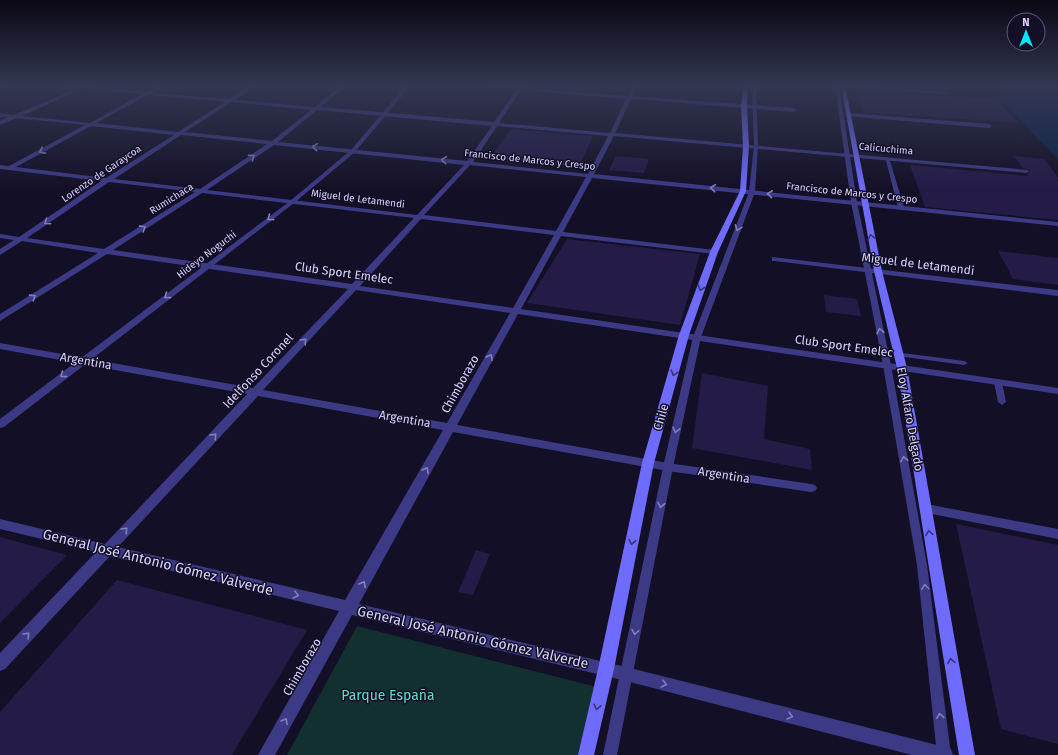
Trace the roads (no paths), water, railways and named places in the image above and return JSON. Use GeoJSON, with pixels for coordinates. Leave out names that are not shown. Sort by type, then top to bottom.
{"type":"FeatureCollection","features":[{"type":"Feature","properties":{"kind":"main road","name":"Chile"},"geometry":{"type":"LineString","coordinates":[[586,755],[606,669],[648,463],[684,335],[714,252],[743,191],[746,146],[745,120]]}},
{"type":"Feature","properties":{"kind":"main road","name":"Eloy Alfaro Delgado"},"geometry":{"type":"LineString","coordinates":[[849,120],[852,155],[902,368],[966,755]]}},
{"type":"Feature","properties":{"kind":"street","name":"Francisco de Marcos y Crespo"},"geometry":{"type":"LineString","coordinates":[[56,120],[1058,224]]}},
{"type":"Feature","properties":{"kind":"street"},"geometry":{"type":"LineString","coordinates":[[0,173],[99,120]]}},
{"type":"Feature","properties":{"kind":"street","name":"Lorenzo de Garaycoa"},"geometry":{"type":"LineString","coordinates":[[0,253],[107,180],[201,120]]}},
{"type":"Feature","properties":{"kind":"street","name":"Rumichaca"},"geometry":{"type":"LineString","coordinates":[[0,318],[201,191],[273,143],[300,120]]}},
{"type":"Feature","properties":{"kind":"street","name":"Hideyo Noguchi"},"geometry":{"type":"LineString","coordinates":[[0,424],[292,202],[353,151],[380,120]]}},
{"type":"Feature","properties":{"kind":"street","name":"Calicuchima"},"geometry":{"type":"LineString","coordinates":[[453,120],[1026,171]]}},
{"type":"Feature","properties":{"kind":"street","name":"Idelfonso Coronel"},"geometry":{"type":"LineString","coordinates":[[0,664],[106,549],[354,288],[469,163],[497,120]]}},
{"type":"Feature","properties":{"kind":"street","name":"Chimborazo"},"geometry":{"type":"LineString","coordinates":[[266,755],[516,311],[619,120]]}},
{"type":"Feature","properties":{"kind":"street"},"geometry":{"type":"LineString","coordinates":[[915,120],[989,126]]}},
{"type":"Feature","properties":{"kind":"street","name":"Miguel de Letamendi"},"geometry":{"type":"LineString","coordinates":[[0,167],[714,252]]}},
{"type":"Feature","properties":{"kind":"street","name":"Club Sport Emelec"},"geometry":{"type":"LineString","coordinates":[[0,236],[1058,391]]}},
{"type":"Feature","properties":{"kind":"street","name":"Miguel de Letamendi"},"geometry":{"type":"LineString","coordinates":[[775,259],[1058,293]]}},
{"type":"Feature","properties":{"kind":"street","name":"Argentina"},"geometry":{"type":"LineString","coordinates":[[0,346],[668,467],[811,488]]}},
{"type":"Feature","properties":{"kind":"street"},"geometry":{"type":"LineString","coordinates":[[926,509],[1058,534]]}},
{"type":"Feature","properties":{"kind":"street","name":"General José Antonio Gómez Valverde"},"geometry":{"type":"LineString","coordinates":[[0,524],[606,669],[944,755]]}},
{"type":"Feature","properties":{"kind":"lane","name":"Chile"},"geometry":{"type":"LineString","coordinates":[[610,755],[668,467],[697,337],[731,254],[752,192],[756,146],[755,120]]}},
{"type":"Feature","properties":{"kind":"lane","name":"Eloy Alfaro Delgado"},"geometry":{"type":"LineString","coordinates":[[845,120],[852,155],[854,202],[887,365],[922,565],[944,755]]}},
{"type":"Feature","properties":{"kind":"lane"},"geometry":{"type":"LineString","coordinates":[[887,158],[901,207]]}},
{"type":"Feature","properties":{"kind":"lane"},"geometry":{"type":"LineString","coordinates":[[898,354],[964,363]]}},
{"type":"Feature","properties":{"kind":"lane"},"geometry":{"type":"LineString","coordinates":[[998,382],[1002,402]]}},
{"type":"Feature","properties":{"kind":"water"},"geometry":{"type":"Polygon","coordinates":[[[1020,120],[1058,120],[1058,159],[1020,120]]]}},
{"type":"Feature","properties":{"kind":"park label","name":"Parque España"},"geometry":{"type":"Point","coordinates":[388,695]}}]}
